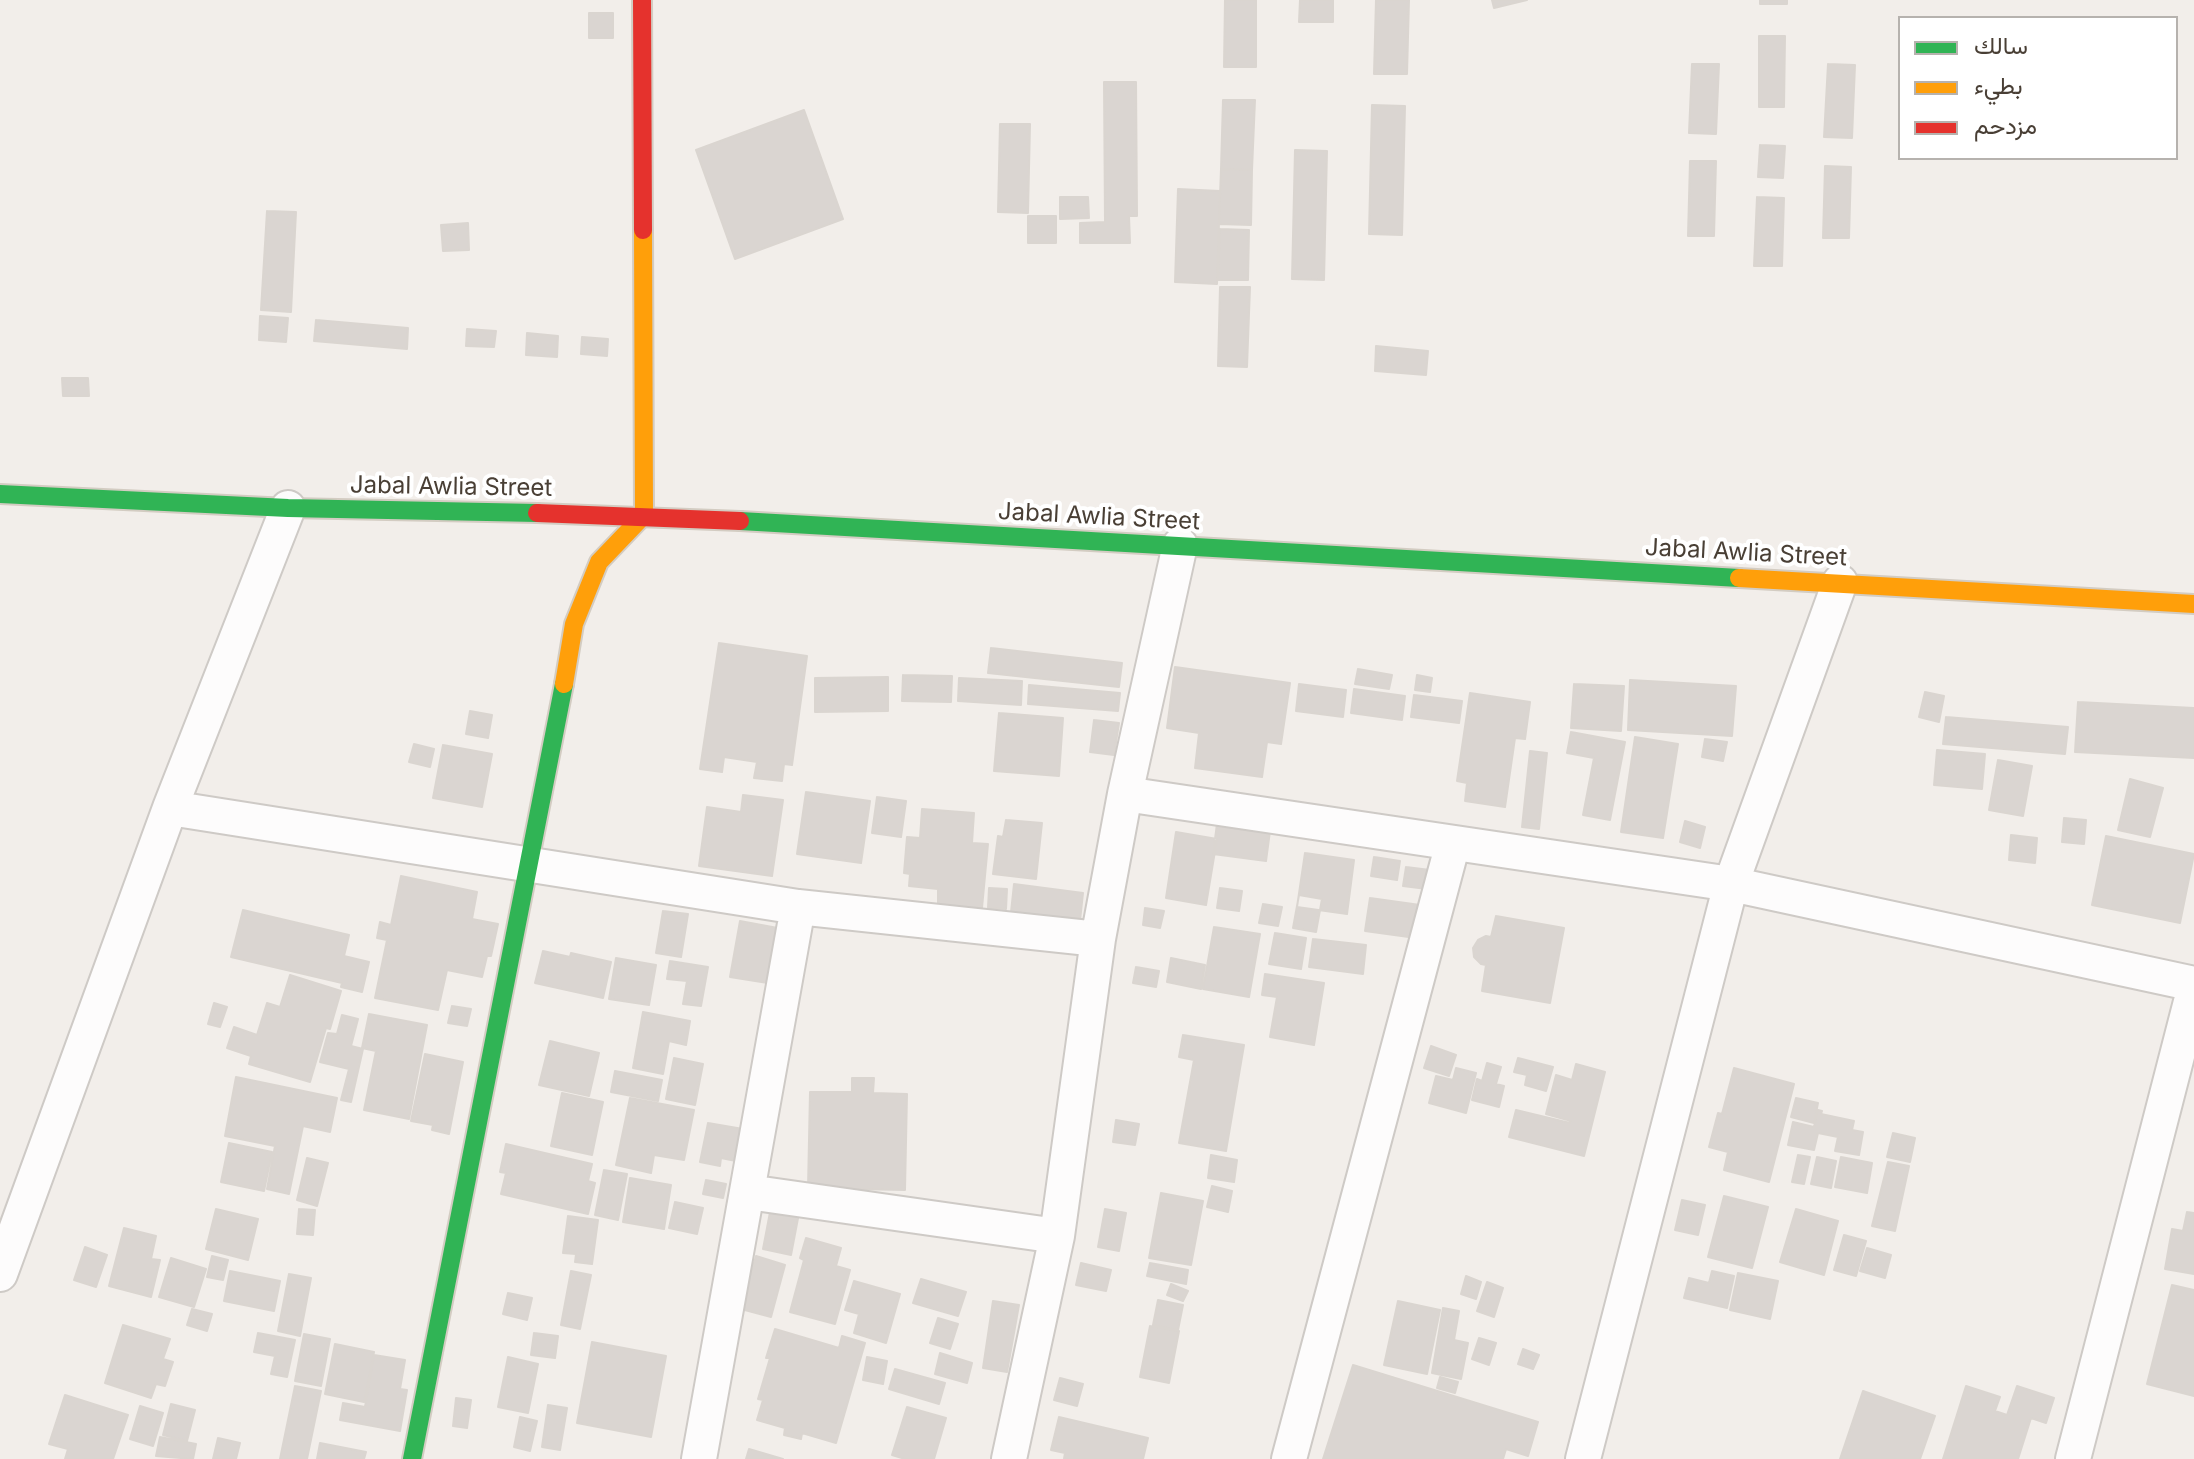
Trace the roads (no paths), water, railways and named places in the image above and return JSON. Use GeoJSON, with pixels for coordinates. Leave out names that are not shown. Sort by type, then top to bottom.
{"type":"FeatureCollection","features":[{"type":"Feature","properties":{"kind":"main road"},"geometry":{"type":"LineString","coordinates":[[412,1459],[574,624],[599,562],[644,515],[642,0]]}},
{"type":"Feature","properties":{"kind":"main road","name":"Jabal Awlia Street"},"geometry":{"type":"LineString","coordinates":[[0,494],[288,508],[644,515],[2194,604]]}},
{"type":"Feature","properties":{"kind":"street"},"geometry":{"type":"LineString","coordinates":[[0,1274],[170,808],[288,508]]}},
{"type":"Feature","properties":{"kind":"street"},"geometry":{"type":"LineString","coordinates":[[1009,1459],[1057,1236],[1098,939],[1125,794],[1180,545]]}},
{"type":"Feature","properties":{"kind":"street"},"geometry":{"type":"LineString","coordinates":[[1583,1459],[1731,884],[1840,582]]}},
{"type":"Feature","properties":{"kind":"street"},"geometry":{"type":"LineString","coordinates":[[1125,794],[1731,884],[2194,984]]}},
{"type":"Feature","properties":{"kind":"street"},"geometry":{"type":"LineString","coordinates":[[170,808],[798,907],[1098,939]]}},
{"type":"Feature","properties":{"kind":"street"},"geometry":{"type":"LineString","coordinates":[[1289,1459],[1453,843]]}},
{"type":"Feature","properties":{"kind":"street"},"geometry":{"type":"LineString","coordinates":[[699,1459],[798,907]]}},
{"type":"Feature","properties":{"kind":"street"},"geometry":{"type":"LineString","coordinates":[[2073,1459],[2185,1059],[2194,990]]}},
{"type":"Feature","properties":{"kind":"street"},"geometry":{"type":"LineString","coordinates":[[748,1192],[1057,1236]]}}]}
